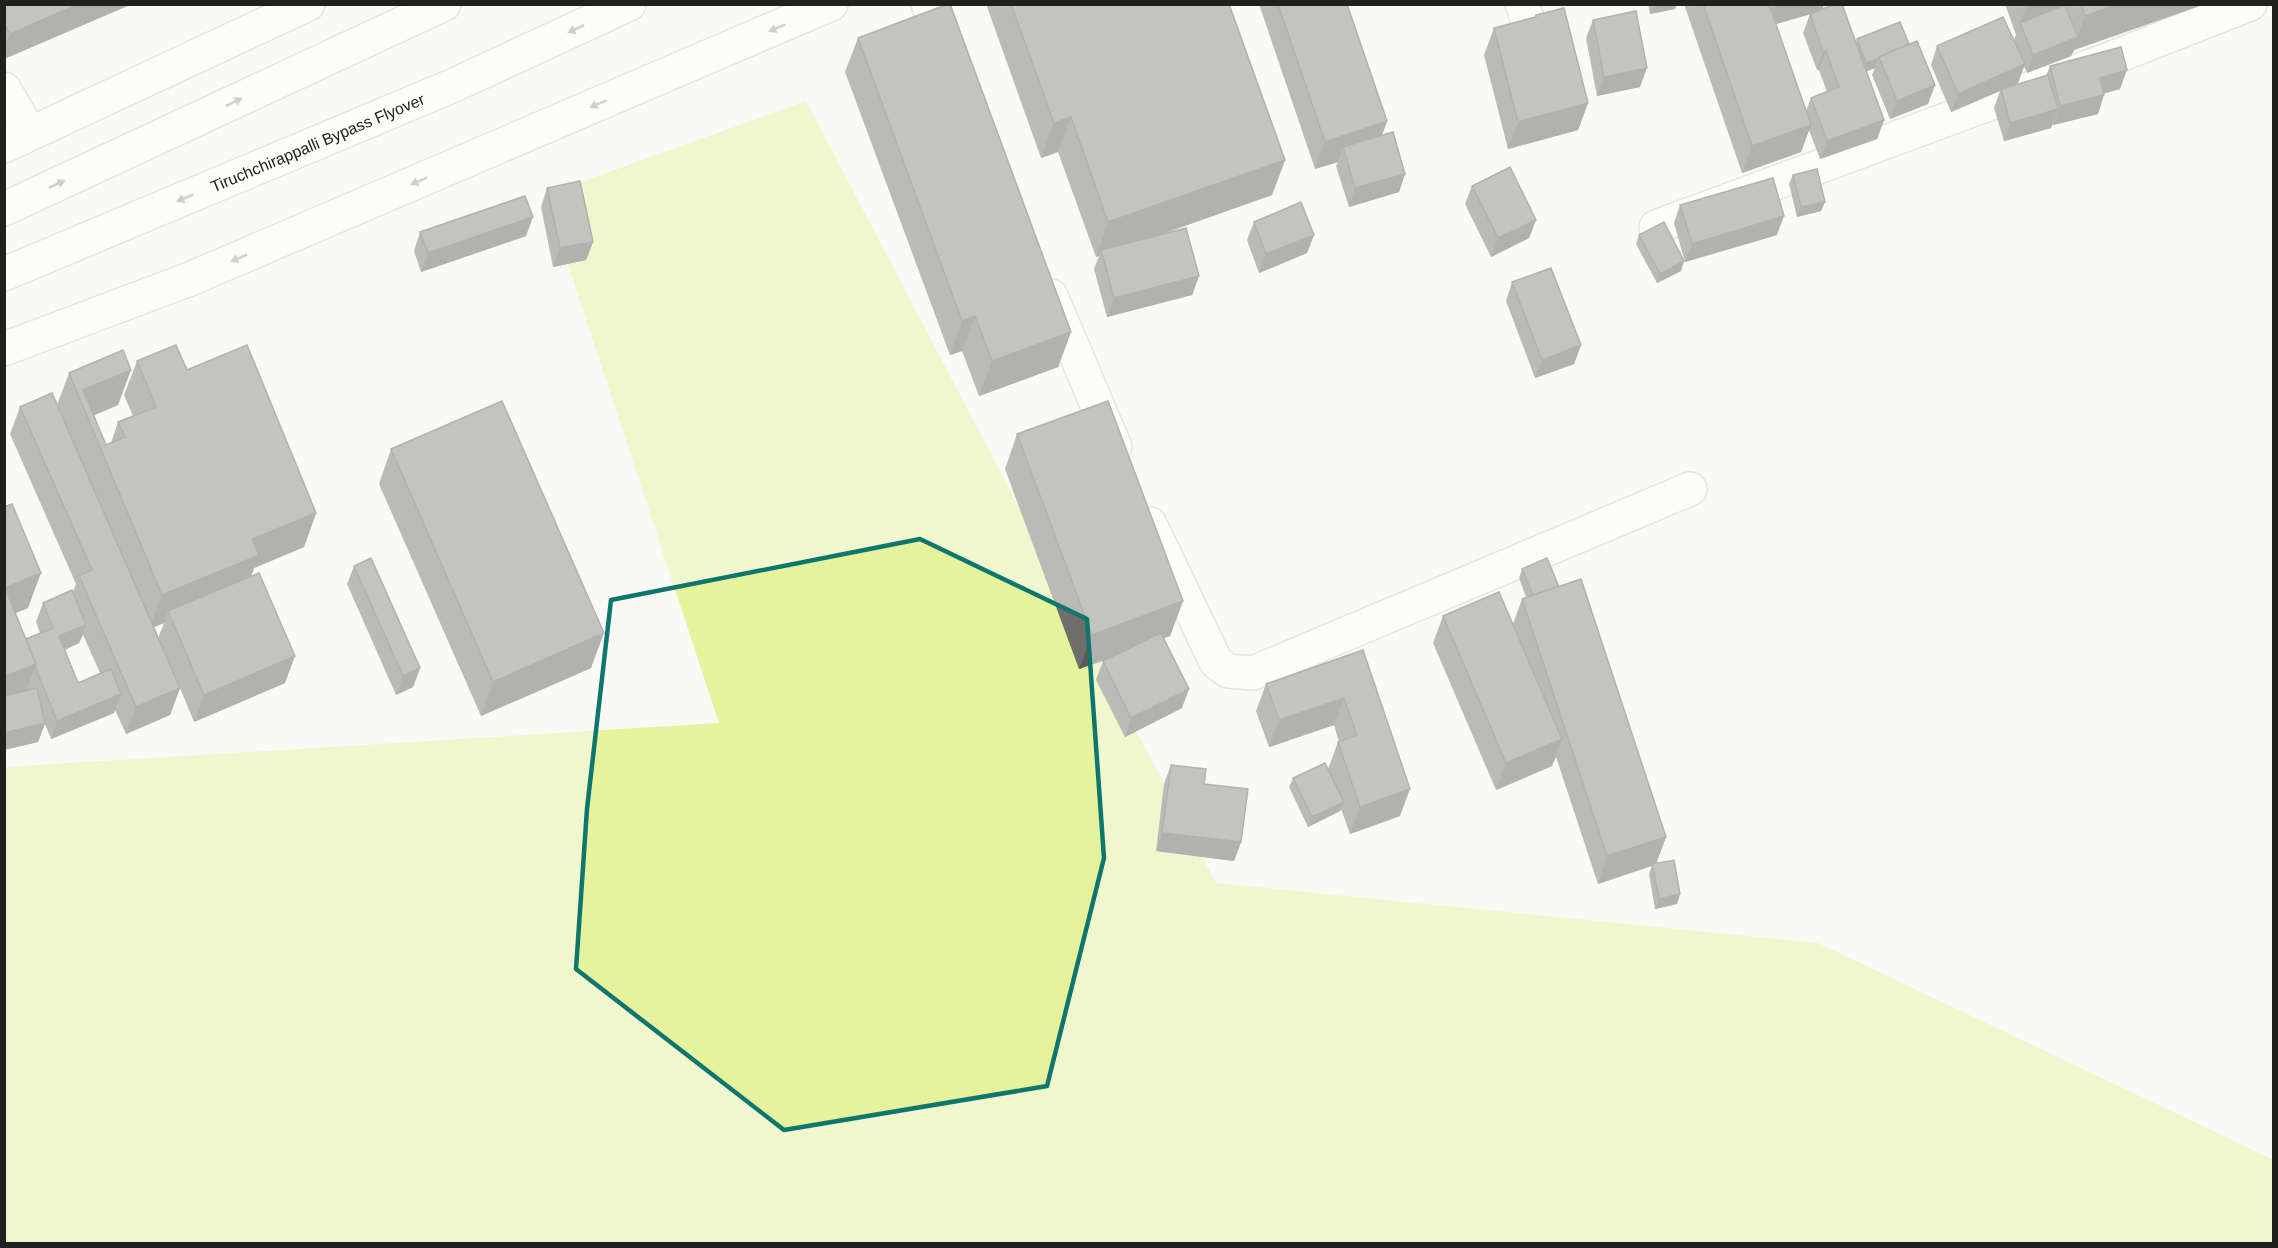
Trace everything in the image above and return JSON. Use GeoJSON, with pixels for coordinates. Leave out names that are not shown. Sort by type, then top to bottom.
{"type":"FeatureCollection","features":[{"type":"Feature","properties":{"kind":"main road"},"geometry":{"type":"LineString","coordinates":[[4,89],[17,140],[308,4]]}},
{"type":"Feature","properties":{"kind":"main road"},"geometry":{"type":"LineString","coordinates":[[4,209],[444,4]]}},
{"type":"Feature","properties":{"kind":"main road","name":"Tiruchchirappalli Bypass Flyover"},"geometry":{"type":"LineString","coordinates":[[4,274],[452,86],[629,4]]}},
{"type":"Feature","properties":{"kind":"main road"},"geometry":{"type":"LineString","coordinates":[[4,349],[190,279],[831,4]]}},
{"type":"Feature","properties":{"kind":"main road"},"geometry":{"type":"LineString","coordinates":[[928,4],[961,81]]}},
{"type":"Feature","properties":{"kind":"main road"},"geometry":{"type":"LineString","coordinates":[[1656,227],[2102,62],[2250,4]]}},
{"type":"Feature","properties":{"kind":"main road"},"geometry":{"type":"LineString","coordinates":[[1040,268],[1133,487],[1209,650],[1216,662],[1228,671],[1253,673],[1690,489]]}},
{"type":"Feature","properties":{"kind":"highlighted area"},"geometry":{"type":"Polygon","coordinates":[[[920,539],[1087,619],[1104,858],[1047,1086],[784,1130],[576,969],[587,809],[611,600],[920,539]]]}},
{"type":"Feature","properties":{"kind":"green space"},"geometry":{"type":"Polygon","coordinates":[[[806,101],[1216,883],[1818,943],[2274,1160],[2273,1244],[5,1244],[5,767],[719,723],[545,195],[806,101]]]}},
{"type":"Feature","properties":{"kind":"building"},"geometry":{"type":"Polygon","coordinates":[[[4,4],[79,4],[10,34],[4,22],[4,4]]]}},
{"type":"Feature","properties":{"kind":"building"},"geometry":{"type":"Polygon","coordinates":[[[950,4],[1071,332],[992,361],[975,316],[962,321],[858,38],[950,4]]]}},
{"type":"Feature","properties":{"kind":"building"},"geometry":{"type":"Polygon","coordinates":[[[1011,4],[1229,4],[1285,160],[1108,222],[1071,117],[1054,123],[1011,4]]]}},
{"type":"Feature","properties":{"kind":"building"},"geometry":{"type":"Polygon","coordinates":[[[1278,4],[1347,4],[1387,121],[1325,142],[1278,4]]]}},
{"type":"Feature","properties":{"kind":"building"},"geometry":{"type":"Polygon","coordinates":[[[1703,4],[1769,4],[1811,125],[1752,146],[1703,4]]]}},
{"type":"Feature","properties":{"kind":"building"},"geometry":{"type":"Polygon","coordinates":[[[1769,4],[1785,4],[1770,9],[1769,4]]]}},
{"type":"Feature","properties":{"kind":"building"},"geometry":{"type":"Polygon","coordinates":[[[1835,4],[1842,4],[1884,120],[1827,141],[1811,98],[1839,87],[1826,51],[1823,52],[1810,14],[1835,4]]]}},
{"type":"Feature","properties":{"kind":"building"},"geometry":{"type":"Polygon","coordinates":[[[2081,4],[2118,4],[2085,16],[2081,4]]]}},
{"type":"Feature","properties":{"kind":"building"},"geometry":{"type":"Polygon","coordinates":[[[2065,5],[2078,37],[2033,55],[2020,23],[2065,5]]]}},
{"type":"Feature","properties":{"kind":"building"},"geometry":{"type":"Polygon","coordinates":[[[1564,8],[1588,103],[1518,122],[1494,28],[1564,8]]]}},
{"type":"Feature","properties":{"kind":"building"},"geometry":{"type":"Polygon","coordinates":[[[1636,11],[1647,68],[1604,77],[1593,20],[1636,11]]]}},
{"type":"Feature","properties":{"kind":"building"},"geometry":{"type":"Polygon","coordinates":[[[2003,17],[2025,64],[1958,94],[1937,46],[2003,17]]]}},
{"type":"Feature","properties":{"kind":"building"},"geometry":{"type":"Polygon","coordinates":[[[1900,22],[1909,44],[1866,63],[1857,39],[1900,22]]]}},
{"type":"Feature","properties":{"kind":"building"},"geometry":{"type":"Polygon","coordinates":[[[1917,41],[1935,85],[1897,101],[1879,57],[1917,41]]]}},
{"type":"Feature","properties":{"kind":"building"},"geometry":{"type":"Polygon","coordinates":[[[2121,47],[2127,70],[2100,78],[2104,95],[2060,106],[2050,66],[2121,47]]]}},
{"type":"Feature","properties":{"kind":"building"},"geometry":{"type":"Polygon","coordinates":[[[2048,75],[2058,109],[2010,123],[2001,89],[2048,75]]]}},
{"type":"Feature","properties":{"kind":"building"},"geometry":{"type":"Polygon","coordinates":[[[1393,132],[1405,174],[1355,188],[1343,147],[1393,132]]]}},
{"type":"Feature","properties":{"kind":"building"},"geometry":{"type":"Polygon","coordinates":[[[1510,167],[1536,220],[1498,238],[1472,186],[1510,167]]]}},
{"type":"Feature","properties":{"kind":"building"},"geometry":{"type":"Polygon","coordinates":[[[1817,169],[1825,202],[1801,207],[1793,175],[1817,169]]]}},
{"type":"Feature","properties":{"kind":"building"},"geometry":{"type":"Polygon","coordinates":[[[1773,178],[1784,216],[1692,244],[1680,205],[1773,178]]]}},
{"type":"Feature","properties":{"kind":"building"},"geometry":{"type":"Polygon","coordinates":[[[580,181],[593,242],[560,248],[547,188],[580,181]]]}},
{"type":"Feature","properties":{"kind":"building"},"geometry":{"type":"Polygon","coordinates":[[[525,196],[533,217],[428,253],[420,232],[525,196]]]}},
{"type":"Feature","properties":{"kind":"building"},"geometry":{"type":"Polygon","coordinates":[[[1301,202],[1314,235],[1266,254],[1254,222],[1301,202]]]}},
{"type":"Feature","properties":{"kind":"building"},"geometry":{"type":"Polygon","coordinates":[[[1664,222],[1684,261],[1660,274],[1639,235],[1664,222]]]}},
{"type":"Feature","properties":{"kind":"building"},"geometry":{"type":"Polygon","coordinates":[[[1186,228],[1199,276],[1114,298],[1101,250],[1186,228]]]}},
{"type":"Feature","properties":{"kind":"building"},"geometry":{"type":"Polygon","coordinates":[[[1551,268],[1581,345],[1542,360],[1512,282],[1551,268]]]}},
{"type":"Feature","properties":{"kind":"building"},"geometry":{"type":"Polygon","coordinates":[[[176,345],[187,370],[247,345],[316,513],[252,539],[259,555],[162,595],[69,373],[123,350],[131,370],[83,390],[106,445],[125,437],[118,422],[156,407],[137,361],[176,345]]]}},
{"type":"Feature","properties":{"kind":"building"},"geometry":{"type":"Polygon","coordinates":[[[52,393],[180,688],[136,707],[79,576],[92,570],[20,407],[52,393]]]}},
{"type":"Feature","properties":{"kind":"building"},"geometry":{"type":"Polygon","coordinates":[[[502,401],[604,633],[493,682],[391,449],[502,401]]]}},
{"type":"Feature","properties":{"kind":"building"},"geometry":{"type":"Polygon","coordinates":[[[1108,401],[1183,601],[1092,635],[1017,434],[1108,401]]]}},
{"type":"Feature","properties":{"kind":"building"},"geometry":{"type":"Polygon","coordinates":[[[12,504],[41,573],[5,588],[36,664],[4,677],[4,507],[12,504]]]}},
{"type":"Feature","properties":{"kind":"building"},"geometry":{"type":"Polygon","coordinates":[[[371,558],[420,668],[403,676],[354,566],[371,558]]]}},
{"type":"Feature","properties":{"kind":"building"},"geometry":{"type":"Polygon","coordinates":[[[1547,558],[1559,587],[1533,595],[1522,569],[1547,558]]]}},
{"type":"Feature","properties":{"kind":"building"},"geometry":{"type":"Polygon","coordinates":[[[259,573],[295,656],[204,695],[168,611],[259,573]]]}},
{"type":"Feature","properties":{"kind":"building"},"geometry":{"type":"Polygon","coordinates":[[[1581,579],[1666,837],[1607,856],[1522,599],[1581,579]]]}},
{"type":"Feature","properties":{"kind":"building"},"geometry":{"type":"Polygon","coordinates":[[[72,590],[86,625],[59,636],[78,683],[111,669],[121,694],[57,721],[26,639],[53,628],[43,603],[72,590]]]}},
{"type":"Feature","properties":{"kind":"building"},"geometry":{"type":"Polygon","coordinates":[[[1499,592],[1562,739],[1506,763],[1443,616],[1499,592]]]}},
{"type":"Feature","properties":{"kind":"building"},"geometry":{"type":"Polygon","coordinates":[[[1161,633],[1189,689],[1131,718],[1103,661],[1161,633]]]}},
{"type":"Feature","properties":{"kind":"building"},"geometry":{"type":"Polygon","coordinates":[[[1363,650],[1410,789],[1360,807],[1338,742],[1357,735],[1344,698],[1279,720],[1266,684],[1363,650]]]}},
{"type":"Feature","properties":{"kind":"building"},"geometry":{"type":"Polygon","coordinates":[[[37,688],[45,723],[4,733],[4,696],[37,688]]]}},
{"type":"Feature","properties":{"kind":"building"},"geometry":{"type":"Polygon","coordinates":[[[1325,763],[1344,802],[1312,817],[1293,778],[1325,763]]]}},
{"type":"Feature","properties":{"kind":"building"},"geometry":{"type":"Polygon","coordinates":[[[1171,765],[1206,769],[1204,784],[1248,789],[1241,842],[1162,833],[1171,765]]]}},
{"type":"Feature","properties":{"kind":"building"},"geometry":{"type":"Polygon","coordinates":[[[1674,860],[1680,894],[1659,899],[1652,864],[1674,860]]]}}]}
